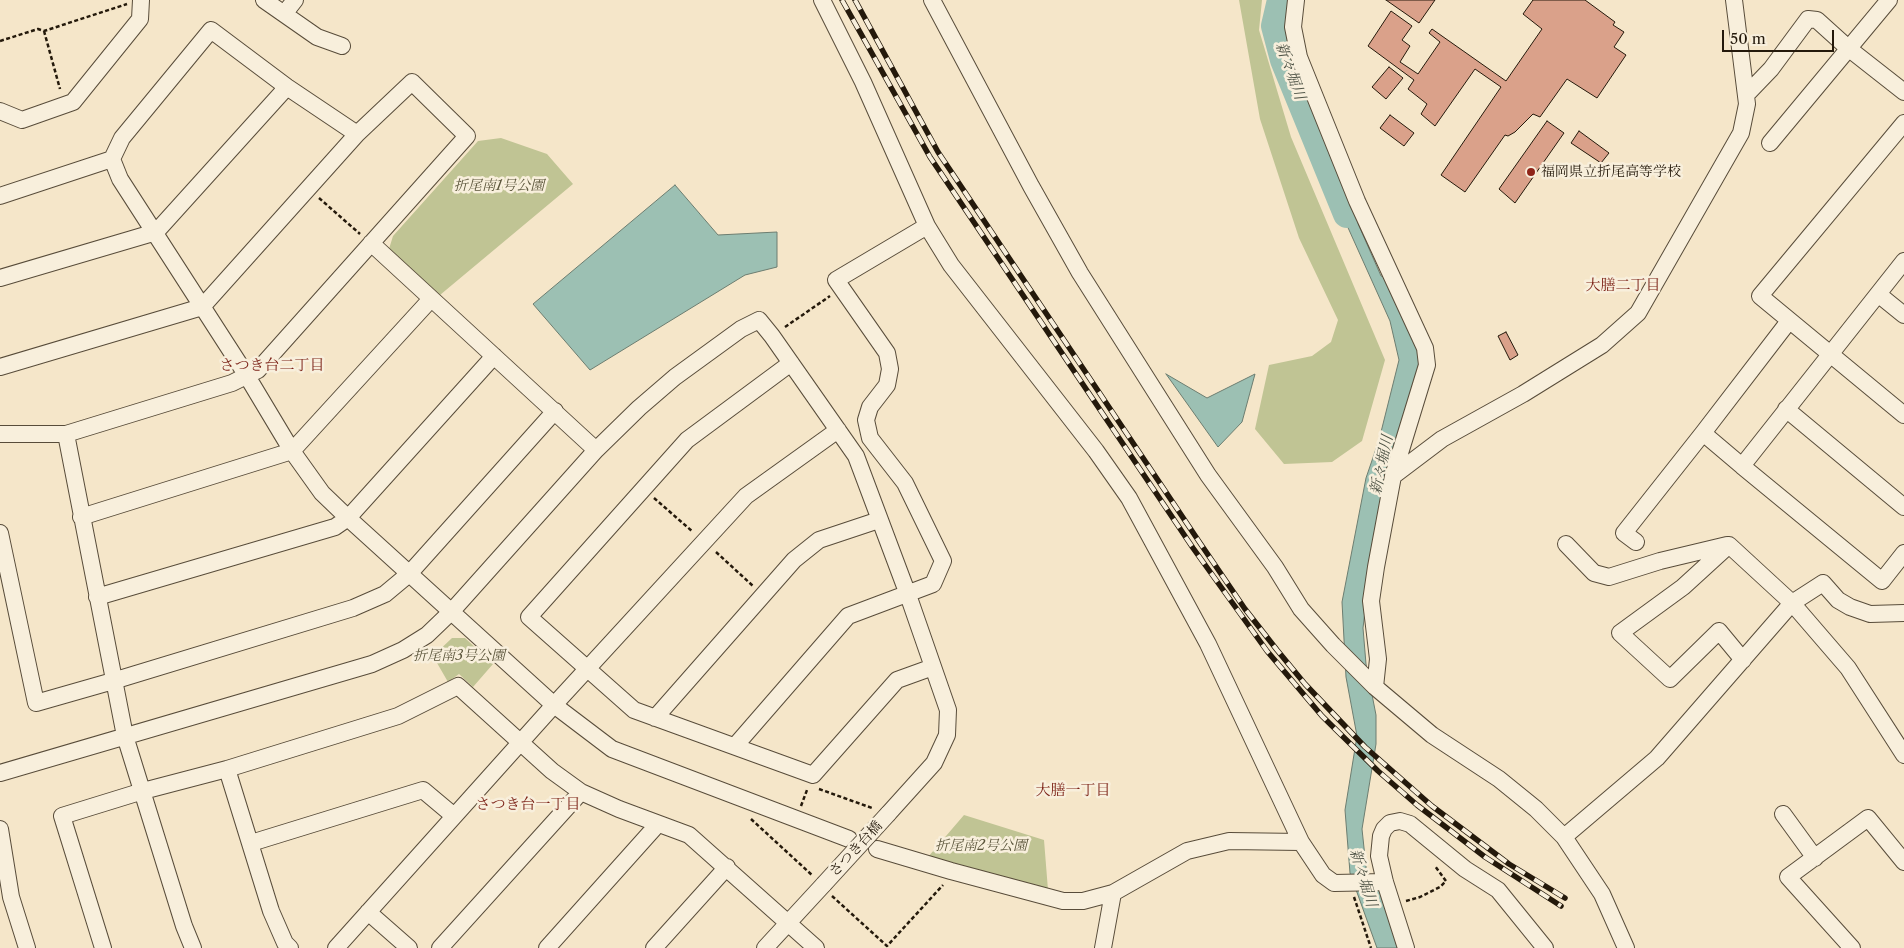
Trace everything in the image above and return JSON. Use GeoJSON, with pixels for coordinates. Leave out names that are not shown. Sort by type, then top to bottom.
{"type":"FeatureCollection","features":[{"type":"Feature","properties":{"kind":"street"},"geometry":{"type":"LineString","coordinates":[[264,0],[316,37],[342,46]]}},
{"type":"Feature","properties":{"kind":"street"},"geometry":{"type":"LineString","coordinates":[[284,14],[295,0]]}},
{"type":"Feature","properties":{"kind":"street"},"geometry":{"type":"LineString","coordinates":[[822,0],[863,82],[927,226],[951,265],[1096,451],[1129,498],[1208,644],[1301,842],[1323,875],[1334,883],[1380,882]]}},
{"type":"Feature","properties":{"kind":"street"},"geometry":{"type":"LineString","coordinates":[[932,0],[1031,186],[1080,273],[1208,474],[1275,567],[1301,609],[1375,688],[1432,735],[1500,779],[1536,809],[1564,837],[1602,894],[1626,948]]}},
{"type":"Feature","properties":{"kind":"street"},"geometry":{"type":"LineString","coordinates":[[1296,0],[1293,27],[1299,57],[1357,201],[1425,348],[1428,365],[1393,476],[1376,567],[1371,602],[1378,659],[1375,688]]}},
{"type":"Feature","properties":{"kind":"street"},"geometry":{"type":"LineString","coordinates":[[1393,476],[1442,439],[1523,394],[1602,345],[1638,313],[1741,133],[1747,104],[1734,0]]}},
{"type":"Feature","properties":{"kind":"street"},"geometry":{"type":"LineString","coordinates":[[1770,143],[1889,0]]}},
{"type":"Feature","properties":{"kind":"street"},"geometry":{"type":"LineString","coordinates":[[0,111],[22,120],[73,102],[140,19],[136,1]]}},
{"type":"Feature","properties":{"kind":"street"},"geometry":{"type":"LineString","coordinates":[[1746,94],[1771,69],[1808,19],[1817,20],[1848,48],[1904,92]]}},
{"type":"Feature","properties":{"kind":"street"},"geometry":{"type":"LineString","coordinates":[[0,196],[112,159],[122,138],[211,30],[287,87],[357,134]]}},
{"type":"Feature","properties":{"kind":"street"},"geometry":{"type":"LineString","coordinates":[[0,367],[202,307],[357,134],[412,82],[467,136],[258,370],[232,383],[66,434],[0,434]]}},
{"type":"Feature","properties":{"kind":"street"},"geometry":{"type":"LineString","coordinates":[[0,278],[156,232],[287,87]]}},
{"type":"Feature","properties":{"kind":"street"},"geometry":{"type":"LineString","coordinates":[[1904,123],[1760,296],[1904,415]]}},
{"type":"Feature","properties":{"kind":"street"},"geometry":{"type":"LineString","coordinates":[[112,159],[120,179],[156,232],[292,450],[322,493],[348,518],[554,705],[612,749],[849,839]]}},
{"type":"Feature","properties":{"kind":"street"},"geometry":{"type":"LineString","coordinates":[[735,746],[848,616],[907,592],[933,584],[943,561],[905,483],[870,438],[866,420],[870,407],[887,385],[890,369],[887,353],[836,280],[927,226]]}},
{"type":"Feature","properties":{"kind":"street"},"geometry":{"type":"LineString","coordinates":[[0,773],[372,664],[403,650],[427,635],[452,611],[596,450],[371,244]]}},
{"type":"Feature","properties":{"kind":"street"},"geometry":{"type":"LineString","coordinates":[[1742,466],[1904,261]]}},
{"type":"Feature","properties":{"kind":"street"},"geometry":{"type":"LineString","coordinates":[[1878,294],[1904,315]]}},
{"type":"Feature","properties":{"kind":"street"},"geometry":{"type":"LineString","coordinates":[[81,517],[292,450],[431,299]]}},
{"type":"Feature","properties":{"kind":"street","name":"さつき台橋"},"geometry":{"type":"LineString","coordinates":[[596,450],[639,408],[675,377],[741,329],[759,320],[776,334],[791,363],[856,456],[907,592],[948,710],[947,735],[934,763],[883,812],[823,885],[765,948]]}},
{"type":"Feature","properties":{"kind":"street"},"geometry":{"type":"LineString","coordinates":[[1636,542],[1624,533],[1789,321]]}},
{"type":"Feature","properties":{"kind":"street"},"geometry":{"type":"LineString","coordinates":[[97,598],[335,527],[348,518],[494,356]]}},
{"type":"Feature","properties":{"kind":"street"},"geometry":{"type":"LineString","coordinates":[[791,363],[687,440],[529,617],[634,710],[813,775],[897,680],[933,667]]}},
{"type":"Feature","properties":{"kind":"street"},"geometry":{"type":"LineString","coordinates":[[1786,410],[1904,507]]}},
{"type":"Feature","properties":{"kind":"street"},"geometry":{"type":"LineString","coordinates":[[0,533],[36,703],[353,608],[385,594],[409,574],[555,411]]}},
{"type":"Feature","properties":{"kind":"street"},"geometry":{"type":"LineString","coordinates":[[336,948],[554,705],[746,496],[838,430]]}},
{"type":"Feature","properties":{"kind":"street"},"geometry":{"type":"LineString","coordinates":[[1703,433],[1882,581],[1904,553]]}},
{"type":"Feature","properties":{"kind":"street"},"geometry":{"type":"LineString","coordinates":[[66,434],[125,736],[184,926],[194,948]]}},
{"type":"Feature","properties":{"kind":"street"},"geometry":{"type":"LineString","coordinates":[[655,718],[794,560],[819,540],[879,520]]}},
{"type":"Feature","properties":{"kind":"street"},"geometry":{"type":"LineString","coordinates":[[1566,544],[1594,573],[1609,577],[1660,561],[1729,545]]}},
{"type":"Feature","properties":{"kind":"street"},"geometry":{"type":"LineString","coordinates":[[1729,545],[1792,603],[1848,668],[1904,755]]}},
{"type":"Feature","properties":{"kind":"street"},"geometry":{"type":"LineString","coordinates":[[1729,545],[1683,586],[1620,633],[1670,679],[1719,631],[1743,660]]}},
{"type":"Feature","properties":{"kind":"street"},"geometry":{"type":"LineString","coordinates":[[1564,837],[1657,758],[1792,603],[1823,583],[1838,600],[1850,607],[1870,614],[1904,613]]}},
{"type":"Feature","properties":{"kind":"street"},"geometry":{"type":"LineString","coordinates":[[103,948],[62,816],[143,791],[227,769],[398,716],[458,686],[552,771],[581,792],[658,824],[690,835],[816,948]]}},
{"type":"Feature","properties":{"kind":"street"},"geometry":{"type":"LineString","coordinates":[[227,769],[271,911],[286,944],[290,948]]}},
{"type":"Feature","properties":{"kind":"street"},"geometry":{"type":"LineString","coordinates":[[251,843],[423,790],[454,816]]}},
{"type":"Feature","properties":{"kind":"street"},"geometry":{"type":"LineString","coordinates":[[440,948],[581,792]]}},
{"type":"Feature","properties":{"kind":"street"},"geometry":{"type":"LineString","coordinates":[[1783,814],[1815,858]]}},
{"type":"Feature","properties":{"kind":"street"},"geometry":{"type":"LineString","coordinates":[[1852,948],[1788,877],[1868,818],[1904,862]]}},
{"type":"Feature","properties":{"kind":"street"},"geometry":{"type":"LineString","coordinates":[[1406,948],[1392,904],[1380,882],[1379,856],[1381,836],[1384,828],[1390,823],[1400,821],[1410,824],[1465,869],[1498,890],[1544,948]]}},
{"type":"Feature","properties":{"kind":"street"},"geometry":{"type":"LineString","coordinates":[[547,948],[658,824]]}},
{"type":"Feature","properties":{"kind":"street"},"geometry":{"type":"LineString","coordinates":[[0,829],[11,897],[27,948]]}},
{"type":"Feature","properties":{"kind":"street"},"geometry":{"type":"LineString","coordinates":[[876,849],[1063,901],[1083,901],[1112,893],[1187,851],[1229,840],[1301,842]]}},
{"type":"Feature","properties":{"kind":"street"},"geometry":{"type":"LineString","coordinates":[[654,948],[727,867]]}},
{"type":"Feature","properties":{"kind":"street"},"geometry":{"type":"LineString","coordinates":[[1103,948],[1112,893]]}},
{"type":"Feature","properties":{"kind":"street"},"geometry":{"type":"LineString","coordinates":[[368,912],[409,948]]}},
{"type":"Feature","properties":{"kind":"path"},"geometry":{"type":"LineString","coordinates":[[0,41],[38,29],[44,31],[136,1]]}},
{"type":"Feature","properties":{"kind":"path"},"geometry":{"type":"LineString","coordinates":[[44,31],[65,106]]}},
{"type":"Feature","properties":{"kind":"path"},"geometry":{"type":"LineString","coordinates":[[308,189],[371,244]]}},
{"type":"Feature","properties":{"kind":"path"},"geometry":{"type":"LineString","coordinates":[[776,334],[835,292]]}},
{"type":"Feature","properties":{"kind":"path"},"geometry":{"type":"LineString","coordinates":[[644,488],[763,595]]}},
{"type":"Feature","properties":{"kind":"path"},"geometry":{"type":"LineString","coordinates":[[797,819],[808,786]]}},
{"type":"Feature","properties":{"kind":"path"},"geometry":{"type":"LineString","coordinates":[[817,789],[883,812]]}},
{"type":"Feature","properties":{"kind":"path"},"geometry":{"type":"LineString","coordinates":[[750,818],[887,946],[949,878]]}},
{"type":"Feature","properties":{"kind":"path"},"geometry":{"type":"LineString","coordinates":[[1392,904],[1420,897],[1440,887],[1446,881],[1431,860]]}},
{"type":"Feature","properties":{"kind":"path"},"geometry":{"type":"LineString","coordinates":[[1350,882],[1371,948]]}},
{"type":"Feature","properties":{"kind":"green space"},"geometry":{"type":"Polygon","coordinates":[[[1239,0],[1262,0],[1259,30],[1291,137],[1385,360],[1362,441],[1332,462],[1284,464],[1255,429],[1269,365],[1312,356],[1331,342],[1338,320],[1299,238],[1260,119],[1239,0]]]}},
{"type":"Feature","properties":{"kind":"green space","name":"折尾南1号公園"},"geometry":{"type":"Polygon","coordinates":[[[501,138],[547,154],[573,184],[440,295],[389,249],[393,236],[478,141],[501,138]]]}},
{"type":"Feature","properties":{"kind":"green space","name":"折尾南3号公園"},"geometry":{"type":"Polygon","coordinates":[[[452,638],[465,638],[493,664],[473,687],[459,674],[448,682],[433,656],[452,638]]]}},
{"type":"Feature","properties":{"kind":"green space","name":"折尾南2号公園"},"geometry":{"type":"Polygon","coordinates":[[[964,815],[1044,840],[1048,890],[928,857],[964,815]]]}},
{"type":"Feature","properties":{"kind":"water"},"geometry":{"type":"Polygon","coordinates":[[[1338,178],[1381,276],[1387,278],[1420,355],[1418,372],[1370,570],[1363,628],[1366,664],[1376,715],[1376,744],[1362,829],[1367,876],[1380,891],[1398,948],[1377,948],[1350,873],[1345,810],[1357,736],[1346,677],[1342,602],[1366,478],[1379,440],[1399,360],[1390,321],[1327,181],[1338,178]]]}},
{"type":"Feature","properties":{"kind":"water"},"geometry":{"type":"Polygon","coordinates":[[[675,185],[718,235],[777,232],[777,267],[745,275],[590,370],[533,304],[675,185]]]}},
{"type":"Feature","properties":{"kind":"water"},"geometry":{"type":"Polygon","coordinates":[[[1166,374],[1207,398],[1255,374],[1242,422],[1218,447],[1166,374]]]}},
{"type":"Feature","properties":{"kind":"building"},"geometry":{"type":"Polygon","coordinates":[[[1386,0],[1435,0],[1419,23],[1386,0]]]}},
{"type":"Feature","properties":{"kind":"building"},"geometry":{"type":"Polygon","coordinates":[[[1533,0],[1585,0],[1615,22],[1613,25],[1624,32],[1614,47],[1626,55],[1597,98],[1567,79],[1540,117],[1533,114],[1515,132],[1508,136],[1505,135],[1465,192],[1441,175],[1501,87],[1475,69],[1435,126],[1421,114],[1427,104],[1408,89],[1414,80],[1368,46],[1391,11],[1412,26],[1402,40],[1410,46],[1400,62],[1418,74],[1440,42],[1429,33],[1432,29],[1506,81],[1542,29],[1523,14],[1533,0]]]}},
{"type":"Feature","properties":{"kind":"building"},"geometry":{"type":"Polygon","coordinates":[[[1389,67],[1403,78],[1386,99],[1372,87],[1389,67]]]}},
{"type":"Feature","properties":{"kind":"building"},"geometry":{"type":"Polygon","coordinates":[[[1390,115],[1414,133],[1404,146],[1380,128],[1390,115]]]}},
{"type":"Feature","properties":{"kind":"building"},"geometry":{"type":"Polygon","coordinates":[[[1547,121],[1564,133],[1515,203],[1499,189],[1547,121]]]}},
{"type":"Feature","properties":{"kind":"building"},"geometry":{"type":"Polygon","coordinates":[[[1579,131],[1609,153],[1601,163],[1571,143],[1579,131]]]}},
{"type":"Feature","properties":{"kind":"building"},"geometry":{"type":"Polygon","coordinates":[[[1506,332],[1518,355],[1510,360],[1498,336],[1506,332]]]}},
{"type":"Feature","properties":{"kind":"waterway","name":"新々堀川"},"geometry":{"type":"LineString","coordinates":[[1281,0],[1275,26],[1284,60],[1347,214]]}},
{"type":"Feature","properties":{"kind":"railway"},"geometry":{"type":"LineString","coordinates":[[842,0],[930,157],[1193,548],[1267,651],[1322,716],[1378,771],[1417,805],[1485,857],[1561,906]]}},
{"type":"Feature","properties":{"kind":"railway"},"geometry":{"type":"LineString","coordinates":[[855,0],[938,152],[1200,543],[1245,609],[1277,650],[1305,684],[1365,747],[1432,806],[1509,864],[1565,898]]}},
{"type":"Feature","properties":{"kind":"place","name":"福岡県立折尾高等学校"},"geometry":{"type":"Point","coordinates":[1531,172]}},
{"type":"Feature","properties":{"kind":"district","name":"大膳二丁目"},"geometry":{"type":"Point","coordinates":[1623,286]}},
{"type":"Feature","properties":{"kind":"district","name":"さつき台二丁目"},"geometry":{"type":"Point","coordinates":[272,366]}},
{"type":"Feature","properties":{"kind":"district","name":"大膳一丁目"},"geometry":{"type":"Point","coordinates":[1073,791]}},
{"type":"Feature","properties":{"kind":"district","name":"さつき台一丁目"},"geometry":{"type":"Point","coordinates":[528,805]}}]}
